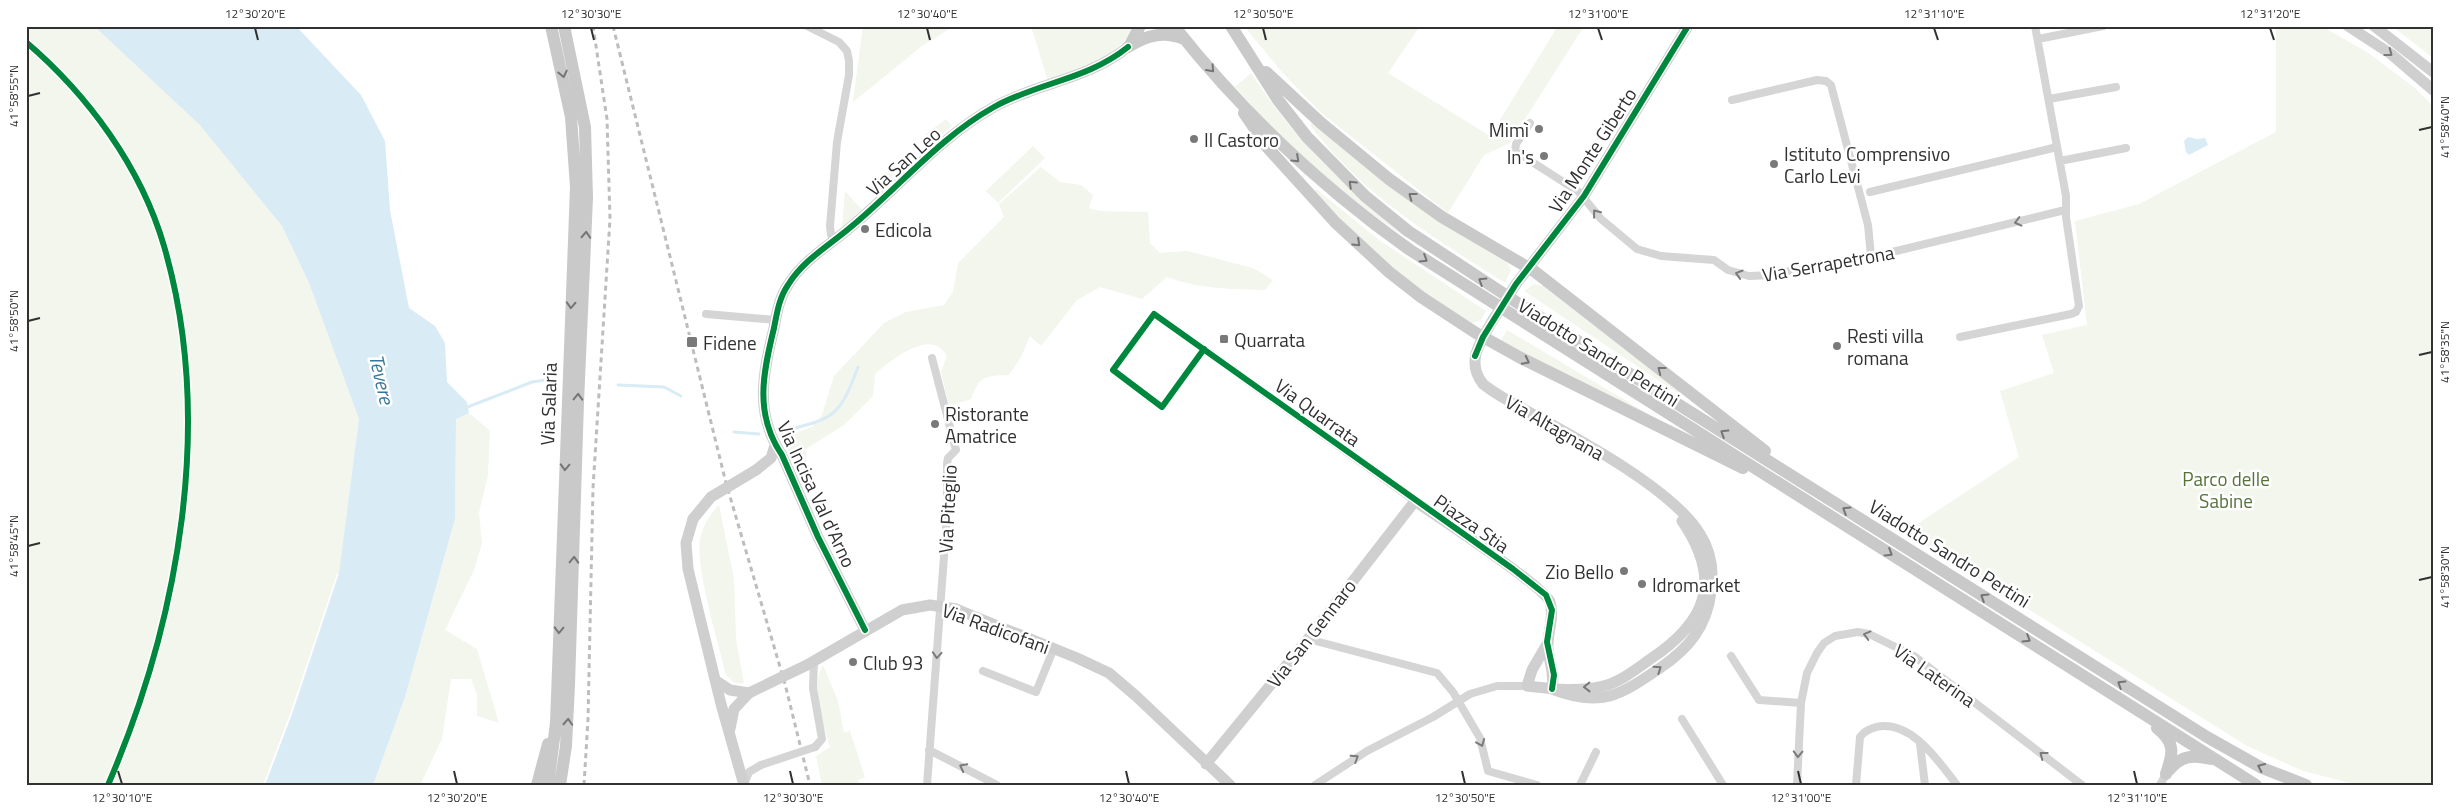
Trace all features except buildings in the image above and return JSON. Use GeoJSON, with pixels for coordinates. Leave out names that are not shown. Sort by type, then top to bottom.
{"type":"FeatureCollection","features":[{"type":"Feature","properties":{"kind":"main road","name":"Via Salaria"},"geometry":{"type":"LineString","coordinates":[[548,785],[556,723],[576,187],[571,117],[551,26]]}},
{"type":"Feature","properties":{"kind":"main road","name":"Via Salaria"},"geometry":{"type":"LineString","coordinates":[[560,785],[563,771],[569,685],[588,189],[585,127],[564,26]]}},
{"type":"Feature","properties":{"kind":"main road"},"geometry":{"type":"LineString","coordinates":[[1128,47],[1140,26]]}},
{"type":"Feature","properties":{"kind":"main road","name":"Viadotto Sandro Pertini"},"geometry":{"type":"LineString","coordinates":[[1174,26],[1276,140],[1314,175],[1404,245],[2207,738],[2262,768],[2306,785]]}},
{"type":"Feature","properties":{"kind":"main road"},"geometry":{"type":"LineString","coordinates":[[1231,26],[1245,50],[1289,95],[1365,161],[1429,209],[1527,268],[1711,408],[1792,484]]}},
{"type":"Feature","properties":{"kind":"main road"},"geometry":{"type":"LineString","coordinates":[[1128,47],[1141,39],[1159,34],[1169,34],[1184,39]]}},
{"type":"Feature","properties":{"kind":"main road","name":"Viadotto Sandro Pertini"},"geometry":{"type":"LineString","coordinates":[[1245,50],[1278,100],[1307,137],[1365,196],[1396,222],[1449,260],[2256,785]]}},
{"type":"Feature","properties":{"kind":"main road"},"geometry":{"type":"LineString","coordinates":[[1238,99],[1249,122],[1267,147],[1335,222],[1406,285],[1483,337],[1518,357],[1687,442],[1792,484]]}},
{"type":"Feature","properties":{"kind":"main road"},"geometry":{"type":"LineString","coordinates":[[2126,702],[2169,740],[2172,753],[2163,779]]}},
{"type":"Feature","properties":{"kind":"main road"},"geometry":{"type":"LineString","coordinates":[[537,785],[556,723]]}},
{"type":"Feature","properties":{"kind":"main road"},"geometry":{"type":"LineString","coordinates":[[2163,779],[2176,762],[2184,757],[2194,756],[2219,761]]}},
{"type":"Feature","properties":{"kind":"main road"},"geometry":{"type":"LineString","coordinates":[[563,771],[564,785]]}},
{"type":"Feature","properties":{"kind":"street"},"geometry":{"type":"LineString","coordinates":[[807,26],[839,42],[846,51],[849,61],[849,75],[836,151],[830,226],[831,235],[835,240]]}},
{"type":"Feature","properties":{"kind":"street","name":"Via Monte Giberto"},"geometry":{"type":"LineString","coordinates":[[1483,337],[1527,268],[1584,196],[1688,26]]}},
{"type":"Feature","properties":{"kind":"street"},"geometry":{"type":"LineString","coordinates":[[1960,337],[2076,312],[2080,302],[2065,210],[2066,196],[2035,26]]}},
{"type":"Feature","properties":{"kind":"street"},"geometry":{"type":"LineString","coordinates":[[2038,38],[2103,26]]}},
{"type":"Feature","properties":{"kind":"street"},"geometry":{"type":"LineString","coordinates":[[2348,26],[2391,54],[2433,90]]}},
{"type":"Feature","properties":{"kind":"street"},"geometry":{"type":"LineString","coordinates":[[2374,26],[2433,72]]}},
{"type":"Feature","properties":{"kind":"street","name":"Via San Leo"},"geometry":{"type":"LineString","coordinates":[[835,240],[960,129],[986,111],[1028,91],[1093,69],[1128,47]]}},
{"type":"Feature","properties":{"kind":"street"},"geometry":{"type":"LineString","coordinates":[[1732,100],[1817,80],[1826,81],[1831,86],[1868,225],[1870,256]]}},
{"type":"Feature","properties":{"kind":"street"},"geometry":{"type":"LineString","coordinates":[[2049,99],[2116,87]]}},
{"type":"Feature","properties":{"kind":"street"},"geometry":{"type":"LineString","coordinates":[[1530,123],[1516,144],[1515,151],[1584,196]]}},
{"type":"Feature","properties":{"kind":"street"},"geometry":{"type":"LineString","coordinates":[[1870,192],[2057,147]]}},
{"type":"Feature","properties":{"kind":"street"},"geometry":{"type":"LineString","coordinates":[[2060,161],[2126,148]]}},
{"type":"Feature","properties":{"kind":"street","name":"Via Serrapetrona"},"geometry":{"type":"LineString","coordinates":[[1584,196],[1601,219],[1637,249],[1661,256],[1714,260],[1728,270],[1744,276],[1767,276],[1870,256],[2065,210]]}},
{"type":"Feature","properties":{"kind":"street","name":"Via Incisa Val d'Arno"},"geometry":{"type":"LineString","coordinates":[[835,240],[806,264],[790,281],[781,298],[763,374],[762,388],[766,420],[774,445],[782,455],[818,537],[864,630]]}},
{"type":"Feature","properties":{"kind":"street"},"geometry":{"type":"LineString","coordinates":[[706,314],[776,320]]}},
{"type":"Feature","properties":{"kind":"street","name":"Via Quarrata"},"geometry":{"type":"LineString","coordinates":[[1204,349],[1162,407],[1113,370],[1154,314],[1204,349],[1414,501]]}},
{"type":"Feature","properties":{"kind":"street","name":"Via Altagnana"},"geometry":{"type":"LineString","coordinates":[[1483,337],[1476,351],[1474,363],[1478,376],[1485,386],[1609,458],[1669,501],[1695,526],[1707,547],[1713,579],[1708,607],[1696,636],[1680,654],[1619,687],[1586,699],[1574,698],[1552,689]]}},
{"type":"Feature","properties":{"kind":"street","name":"Via Piteglio"},"geometry":{"type":"LineString","coordinates":[[927,785],[947,516],[947,464],[948,458],[956,450],[932,358]]}},
{"type":"Feature","properties":{"kind":"street"},"geometry":{"type":"LineString","coordinates":[[744,784],[721,704],[687,564],[687,538],[692,519],[710,497],[756,470],[772,458],[774,445]]}},
{"type":"Feature","properties":{"kind":"street","name":"Piazza Stia"},"geometry":{"type":"LineString","coordinates":[[1414,501],[1513,569],[1541,591],[1550,602],[1551,618],[1547,642]]}},
{"type":"Feature","properties":{"kind":"street","name":"Via San Gennaro"},"geometry":{"type":"LineString","coordinates":[[1206,764],[1308,639],[1414,501]]}},
{"type":"Feature","properties":{"kind":"street","name":"Via Altagnana"},"geometry":{"type":"LineString","coordinates":[[1552,689],[1619,687],[1634,670],[1671,646],[1686,632],[1695,617],[1703,596],[1704,573],[1699,550],[1669,501]]}},
{"type":"Feature","properties":{"kind":"street","name":"Via Radicofani"},"geometry":{"type":"LineString","coordinates":[[721,704],[742,696],[810,663],[864,630],[907,608],[924,605],[941,606],[967,613],[1054,648],[1095,666],[1112,676],[1136,696],[1230,785]]}},
{"type":"Feature","properties":{"kind":"street","name":"Via Laterina"},"geometry":{"type":"LineString","coordinates":[[1797,785],[1801,704],[1805,678],[1813,659],[1822,645],[1835,636],[1858,632],[1869,634],[1914,656],[2082,785]]}},
{"type":"Feature","properties":{"kind":"street"},"geometry":{"type":"LineString","coordinates":[[1308,639],[1434,671],[1443,679],[1458,700],[1483,744],[1488,771],[1537,785]]}},
{"type":"Feature","properties":{"kind":"street"},"geometry":{"type":"LineString","coordinates":[[1527,686],[1531,671],[1547,642]]}},
{"type":"Feature","properties":{"kind":"street"},"geometry":{"type":"LineString","coordinates":[[1315,785],[1367,751],[1458,700],[1482,689],[1503,685],[1552,689],[1554,675],[1547,642]]}},
{"type":"Feature","properties":{"kind":"street"},"geometry":{"type":"LineString","coordinates":[[984,671],[1036,692],[1054,648]]}},
{"type":"Feature","properties":{"kind":"street"},"geometry":{"type":"LineString","coordinates":[[1731,656],[1759,700],[1801,704]]}},
{"type":"Feature","properties":{"kind":"street"},"geometry":{"type":"LineString","coordinates":[[744,784],[749,772],[761,765],[815,747],[822,739],[810,663]]}},
{"type":"Feature","properties":{"kind":"street"},"geometry":{"type":"LineString","coordinates":[[715,680],[723,687],[742,696],[733,713],[730,736]]}},
{"type":"Feature","properties":{"kind":"street"},"geometry":{"type":"LineString","coordinates":[[1682,719],[1724,785]]}},
{"type":"Feature","properties":{"kind":"street"},"geometry":{"type":"LineString","coordinates":[[1856,785],[1858,743],[1864,732],[1876,727],[1894,727],[1908,733],[1958,785]]}},
{"type":"Feature","properties":{"kind":"street"},"geometry":{"type":"LineString","coordinates":[[1920,744],[1925,785]]}},
{"type":"Feature","properties":{"kind":"street"},"geometry":{"type":"LineString","coordinates":[[929,750],[997,785]]}},
{"type":"Feature","properties":{"kind":"street"},"geometry":{"type":"LineString","coordinates":[[1580,785],[1596,752]]}},
{"type":"Feature","properties":{"kind":"green space"},"geometry":{"type":"Polygon","coordinates":[[[26,26],[94,26],[201,125],[282,226],[309,283],[359,419],[339,573],[337,574],[290,714],[263,785],[26,785],[26,26]]]}},
{"type":"Feature","properties":{"kind":"green space"},"geometry":{"type":"Polygon","coordinates":[[[863,26],[954,26],[922,46],[853,102],[863,26]]]}},
{"type":"Feature","properties":{"kind":"green space"},"geometry":{"type":"Polygon","coordinates":[[[1031,26],[1135,26],[1118,47],[1097,61],[1048,81],[1031,26]]]}},
{"type":"Feature","properties":{"kind":"green space"},"geometry":{"type":"Polygon","coordinates":[[[1244,26],[1420,26],[1388,73],[1490,136],[1558,26],[1584,26],[1510,143],[1484,155],[1448,213],[1319,111],[1281,71],[1244,26]]]}},
{"type":"Feature","properties":{"kind":"green space","name":"Parco delle Sabine"},"geometry":{"type":"Polygon","coordinates":[[[2276,26],[2321,26],[2367,52],[2415,88],[2433,106],[2433,785],[2350,783],[2303,771],[2247,746],[1905,532],[2019,457],[2000,391],[2054,373],[2042,335],[2087,325],[2075,221],[2139,204],[2276,132],[2276,26]]]}},
{"type":"Feature","properties":{"kind":"green space"},"geometry":{"type":"Polygon","coordinates":[[[2392,26],[2433,26],[2433,58],[2392,26]]]}},
{"type":"Feature","properties":{"kind":"green space"},"geometry":{"type":"Polygon","coordinates":[[[1251,73],[1285,120],[1323,162],[1409,240],[1362,206],[1317,169],[1235,87],[1251,73]]]}},
{"type":"Feature","properties":{"kind":"green space"},"geometry":{"type":"Polygon","coordinates":[[[946,119],[952,126],[931,143],[925,135],[946,119]]]}},
{"type":"Feature","properties":{"kind":"green space"},"geometry":{"type":"Polygon","coordinates":[[[1313,122],[1372,173],[1507,262],[1511,270],[1505,283],[1425,231],[1375,193],[1330,149],[1310,125],[1313,122]]]}},
{"type":"Feature","properties":{"kind":"green space"},"geometry":{"type":"Polygon","coordinates":[[[1033,146],[1045,158],[998,203],[986,191],[1033,146]]]}},
{"type":"Feature","properties":{"kind":"green space"},"geometry":{"type":"Polygon","coordinates":[[[897,164],[903,170],[879,194],[873,187],[897,164]]]}},
{"type":"Feature","properties":{"kind":"green space"},"geometry":{"type":"Polygon","coordinates":[[[1041,167],[1060,182],[1081,185],[1093,195],[1089,208],[1093,210],[1148,212],[1150,243],[1160,253],[1187,251],[1253,268],[1273,280],[1265,290],[1228,289],[1191,284],[1167,277],[1142,299],[1100,287],[1077,300],[1041,346],[1030,336],[1021,357],[1009,375],[984,378],[977,385],[971,399],[949,406],[941,372],[947,356],[940,348],[932,345],[923,345],[915,348],[897,357],[875,374],[873,396],[844,425],[806,449],[807,474],[803,479],[791,474],[784,437],[812,427],[822,415],[834,376],[884,323],[906,312],[944,305],[953,292],[958,263],[1004,217],[999,204],[1041,167]]]}},
{"type":"Feature","properties":{"kind":"green space"},"geometry":{"type":"Polygon","coordinates":[[[1316,189],[1379,240],[1486,311],[1481,320],[1472,323],[1414,286],[1381,259],[1314,192],[1316,189]]]}},
{"type":"Feature","properties":{"kind":"green space"},"geometry":{"type":"Polygon","coordinates":[[[845,191],[862,210],[842,227],[845,191]]]}},
{"type":"Feature","properties":{"kind":"green space"},"geometry":{"type":"Polygon","coordinates":[[[1534,284],[1543,286],[1683,394],[1682,396],[1524,291],[1534,284]]]}},
{"type":"Feature","properties":{"kind":"green space"},"geometry":{"type":"Polygon","coordinates":[[[1507,330],[1665,424],[1499,343],[1507,330]]]}},
{"type":"Feature","properties":{"kind":"green space"},"geometry":{"type":"Polygon","coordinates":[[[469,413],[490,431],[488,475],[479,513],[482,543],[474,570],[445,630],[477,649],[499,723],[477,716],[477,694],[471,679],[451,679],[442,739],[420,785],[373,785],[405,697],[455,519],[456,419],[469,413]]]}},
{"type":"Feature","properties":{"kind":"green space"},"geometry":{"type":"Polygon","coordinates":[[[719,505],[734,579],[736,639],[744,683],[733,681],[725,672],[707,602],[700,563],[699,547],[702,531],[708,519],[719,505]]]}},
{"type":"Feature","properties":{"kind":"green space"},"geometry":{"type":"Polygon","coordinates":[[[823,665],[838,701],[844,733],[850,731],[865,777],[858,780],[860,785],[822,785],[816,756],[830,747],[821,716],[818,694],[819,674],[823,665]]]}},
{"type":"Feature","properties":{"kind":"water","name":"Tevere"},"geometry":{"type":"Polygon","coordinates":[[[94,26],[296,26],[361,95],[385,141],[390,210],[409,308],[435,326],[445,343],[447,382],[467,402],[469,413],[456,419],[455,519],[405,697],[373,785],[265,785],[292,714],[339,573],[359,419],[309,283],[282,226],[200,125],[94,26]]]}},
{"type":"Feature","properties":{"kind":"water"},"geometry":{"type":"Polygon","coordinates":[[[2188,137],[2205,138],[2208,145],[2189,155],[2186,152],[2184,141],[2188,137]]]}},
{"type":"Feature","properties":{"kind":"waterway"},"geometry":{"type":"LineString","coordinates":[[784,431],[814,423],[833,413],[845,397],[858,367]]}},
{"type":"Feature","properties":{"kind":"waterway"},"geometry":{"type":"LineString","coordinates":[[465,408],[532,382],[546,380]]}},
{"type":"Feature","properties":{"kind":"waterway"},"geometry":{"type":"LineString","coordinates":[[618,385],[664,387],[681,396]]}},
{"type":"Feature","properties":{"kind":"waterway"},"geometry":{"type":"LineString","coordinates":[[734,432],[759,434]]}},
{"type":"Feature","properties":{"kind":"railway"},"geometry":{"type":"LineString","coordinates":[[584,785],[588,719],[593,488],[610,219],[607,119],[593,26]]}},
{"type":"Feature","properties":{"kind":"railway"},"geometry":{"type":"LineString","coordinates":[[613,26],[726,483],[785,684],[810,785]]}},
{"type":"Feature","properties":{"kind":"cycle path"},"geometry":{"type":"LineString","coordinates":[[1475,356],[1483,337],[1516,284],[1584,196],[1688,26]]}},
{"type":"Feature","properties":{"kind":"cycle path"},"geometry":{"type":"LineString","coordinates":[[26,42],[49,63],[91,109],[110,134],[141,188],[164,246],[179,313],[187,381],[187,450],[182,519],[170,588],[154,656],[133,722],[108,785]]}},
{"type":"Feature","properties":{"kind":"cycle path"},"geometry":{"type":"LineString","coordinates":[[865,630],[818,537],[767,424],[764,409],[764,377],[782,295],[794,276],[809,260],[844,233],[920,163],[974,119],[1011,99],[1096,67],[1128,47]]}},
{"type":"Feature","properties":{"kind":"cycle path"},"geometry":{"type":"LineString","coordinates":[[1204,349],[1162,407],[1113,370],[1154,314],[1513,569],[1546,595],[1552,610],[1547,642],[1554,675],[1552,689]]}},
{"type":"Feature","properties":{"kind":"place","name":"Mimì"},"geometry":{"type":"Point","coordinates":[1539,129]}},
{"type":"Feature","properties":{"kind":"place","name":"Il Castoro"},"geometry":{"type":"Point","coordinates":[1194,139]}},
{"type":"Feature","properties":{"kind":"place","name":"In's"},"geometry":{"type":"Point","coordinates":[1544,156]}},
{"type":"Feature","properties":{"kind":"place","name":"Istituto Comprensivo Carlo Levi"},"geometry":{"type":"Point","coordinates":[1774,164]}},
{"type":"Feature","properties":{"kind":"place","name":"Edicola"},"geometry":{"type":"Point","coordinates":[865,229]}},
{"type":"Feature","properties":{"kind":"place","name":"Quarrata"},"geometry":{"type":"Point","coordinates":[1224,339]}},
{"type":"Feature","properties":{"kind":"place","name":"Fidene"},"geometry":{"type":"Point","coordinates":[692,342]}},
{"type":"Feature","properties":{"kind":"place","name":"Resti villa romana"},"geometry":{"type":"Point","coordinates":[1837,346]}},
{"type":"Feature","properties":{"kind":"place","name":"Ristorante Amatrice"},"geometry":{"type":"Point","coordinates":[935,424]}},
{"type":"Feature","properties":{"kind":"place","name":"Zio Bello"},"geometry":{"type":"Point","coordinates":[1624,571]}},
{"type":"Feature","properties":{"kind":"place","name":"Idromarket"},"geometry":{"type":"Point","coordinates":[1642,584]}},
{"type":"Feature","properties":{"kind":"place","name":"Club 93"},"geometry":{"type":"Point","coordinates":[853,662]}}]}
